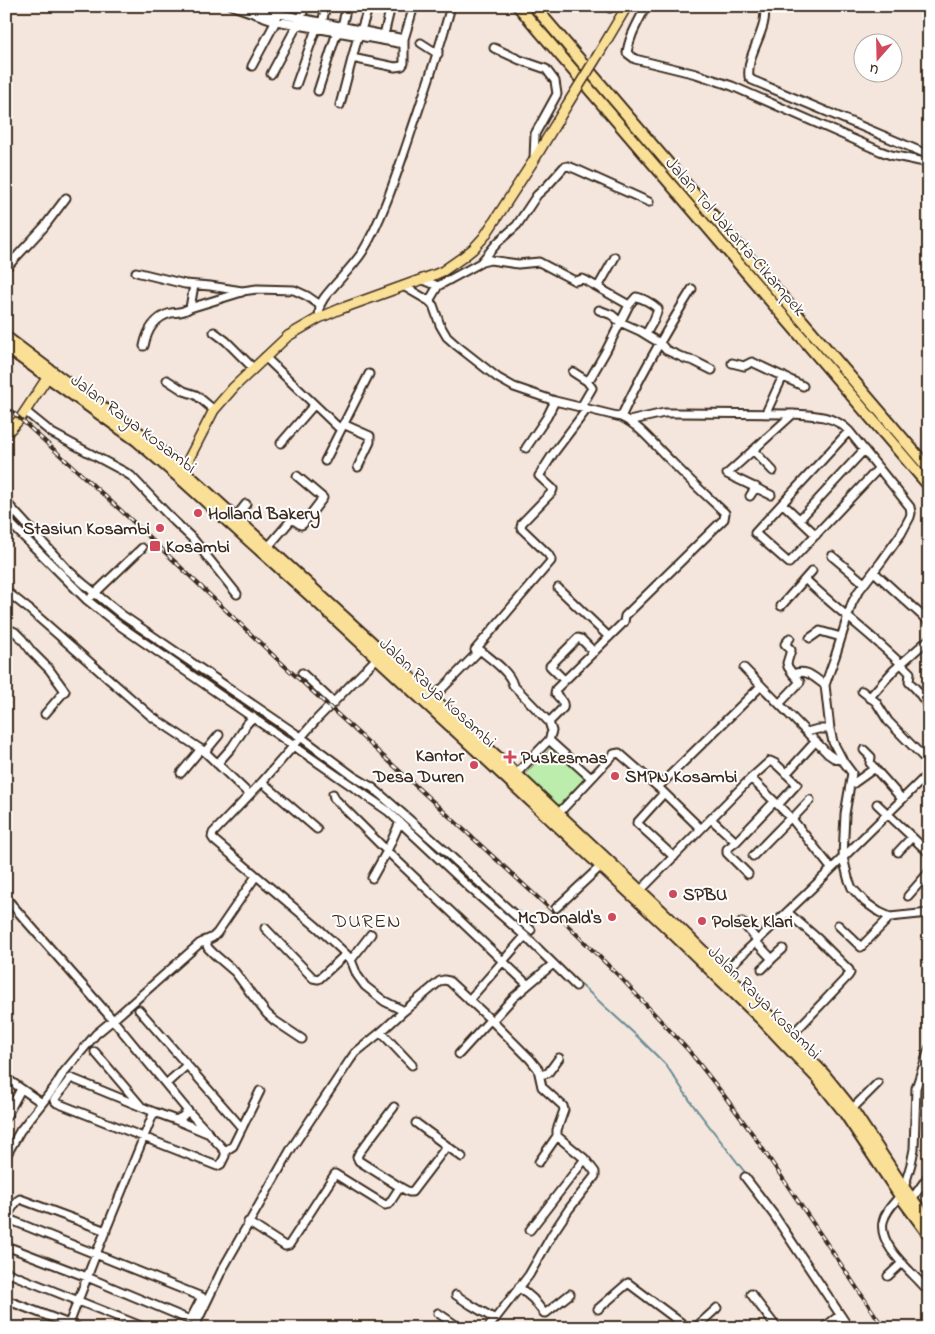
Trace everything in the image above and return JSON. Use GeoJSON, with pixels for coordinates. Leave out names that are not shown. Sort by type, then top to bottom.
{"type":"FeatureCollection","features":[{"type":"Feature","properties":{"kind":"highway","name":"Jalan Tol Jakarta–Cikampek"},"geometry":{"type":"LineString","coordinates":[[518,6],[929,486]]}},
{"type":"Feature","properties":{"kind":"highway","name":"Jalan Tol Jakarta–Cikampek"},"geometry":{"type":"LineString","coordinates":[[534,6],[929,469]]}},
{"type":"Feature","properties":{"kind":"highway","name":"Jalan Raya Kosambi"},"geometry":{"type":"LineString","coordinates":[[6,337],[66,382],[141,434],[183,470],[433,698],[601,866],[642,896],[817,1078],[902,1192],[912,1199],[929,1222]]}},
{"type":"Feature","properties":{"kind":"highway","name":"Jalan Raya Kosambi"},"geometry":{"type":"LineString","coordinates":[[6,348],[136,440],[377,658],[513,778],[558,814],[724,972],[823,1073],[852,1109],[929,1235]]}},
{"type":"Feature","properties":{"kind":"main road"},"geometry":{"type":"LineString","coordinates":[[183,470],[214,410],[253,368],[288,336],[319,318],[340,309],[406,287],[443,271],[468,253],[478,243],[490,228],[534,160],[627,6]]}},
{"type":"Feature","properties":{"kind":"main road"},"geometry":{"type":"LineString","coordinates":[[6,434],[18,422],[47,378]]}},
{"type":"Feature","properties":{"kind":"street"},"geometry":{"type":"LineString","coordinates":[[252,66],[277,18],[281,6]]}},
{"type":"Feature","properties":{"kind":"street"},"geometry":{"type":"LineString","coordinates":[[271,74],[299,22],[305,6]]}},
{"type":"Feature","properties":{"kind":"street"},"geometry":{"type":"LineString","coordinates":[[322,23],[326,6]]}},
{"type":"Feature","properties":{"kind":"street"},"geometry":{"type":"LineString","coordinates":[[318,91],[347,6]]}},
{"type":"Feature","properties":{"kind":"street"},"geometry":{"type":"LineString","coordinates":[[340,105],[359,33],[369,6]]}},
{"type":"Feature","properties":{"kind":"street"},"geometry":{"type":"LineString","coordinates":[[384,35],[391,6]]}},
{"type":"Feature","properties":{"kind":"street"},"geometry":{"type":"LineString","coordinates":[[352,58],[396,67],[402,66],[404,63],[404,41],[414,6]]}},
{"type":"Feature","properties":{"kind":"street"},"geometry":{"type":"LineString","coordinates":[[319,318],[320,305],[330,289],[360,255],[369,239],[399,167],[438,54],[450,6]]}},
{"type":"Feature","properties":{"kind":"street"},"geometry":{"type":"LineString","coordinates":[[646,6],[628,48],[627,53],[635,60],[696,74],[732,86],[880,151],[929,163]]}},
{"type":"Feature","properties":{"kind":"street"},"geometry":{"type":"LineString","coordinates":[[764,6],[763,27],[749,66],[749,77],[752,80],[929,154]]}},
{"type":"Feature","properties":{"kind":"street"},"geometry":{"type":"LineString","coordinates":[[237,7],[260,10],[277,18],[299,22],[322,23],[359,33],[404,41]]}},
{"type":"Feature","properties":{"kind":"street"},"geometry":{"type":"LineString","coordinates":[[299,22],[316,29],[339,28]]}},
{"type":"Feature","properties":{"kind":"street"},"geometry":{"type":"LineString","coordinates":[[296,85],[316,29]]}},
{"type":"Feature","properties":{"kind":"street"},"geometry":{"type":"LineString","coordinates":[[359,33],[384,35],[404,41]]}},
{"type":"Feature","properties":{"kind":"street"},"geometry":{"type":"LineString","coordinates":[[421,43],[438,54]]}},
{"type":"Feature","properties":{"kind":"street"},"geometry":{"type":"LineString","coordinates":[[494,48],[520,60],[542,66],[555,81],[557,94],[535,134],[534,160]]}},
{"type":"Feature","properties":{"kind":"street"},"geometry":{"type":"LineString","coordinates":[[482,262],[498,242],[517,225],[536,195],[564,167],[568,166],[578,170],[649,202]]}},
{"type":"Feature","properties":{"kind":"street"},"geometry":{"type":"LineString","coordinates":[[6,268],[44,228],[66,198]]}},
{"type":"Feature","properties":{"kind":"street"},"geometry":{"type":"LineString","coordinates":[[598,288],[614,258]]}},
{"type":"Feature","properties":{"kind":"street"},"geometry":{"type":"LineString","coordinates":[[429,302],[438,286],[482,262],[490,260],[518,264],[539,262],[575,280],[582,278],[629,305]]}},
{"type":"Feature","properties":{"kind":"street"},"geometry":{"type":"LineString","coordinates":[[136,272],[185,284],[226,288],[242,292]]}},
{"type":"Feature","properties":{"kind":"street"},"geometry":{"type":"LineString","coordinates":[[423,280],[438,286]]}},
{"type":"Feature","properties":{"kind":"street"},"geometry":{"type":"LineString","coordinates":[[190,308],[194,285]]}},
{"type":"Feature","properties":{"kind":"street"},"geometry":{"type":"LineString","coordinates":[[406,287],[433,306],[440,325],[456,346],[484,368],[514,387],[555,401],[621,417],[629,421],[646,435],[725,516],[625,616],[624,622],[564,680],[555,692],[564,704],[563,708],[549,722]]}},
{"type":"Feature","properties":{"kind":"street"},"geometry":{"type":"LineString","coordinates":[[144,346],[148,333],[155,322],[161,317],[168,314],[181,313],[190,308],[242,292],[257,289],[294,290],[320,305]]}},
{"type":"Feature","properties":{"kind":"street"},"geometry":{"type":"LineString","coordinates":[[621,417],[636,383],[671,321],[692,289]]}},
{"type":"Feature","properties":{"kind":"street"},"geometry":{"type":"LineString","coordinates":[[587,381],[606,351],[634,298],[639,298],[657,308],[658,311],[646,334]]}},
{"type":"Feature","properties":{"kind":"street"},"geometry":{"type":"LineString","coordinates":[[599,310],[646,334],[660,343],[666,350],[712,370]]}},
{"type":"Feature","properties":{"kind":"street"},"geometry":{"type":"LineString","coordinates":[[214,332],[226,341],[253,368]]}},
{"type":"Feature","properties":{"kind":"street"},"geometry":{"type":"LineString","coordinates":[[265,357],[314,405],[342,426],[370,436],[370,442],[358,467]]}},
{"type":"Feature","properties":{"kind":"street"},"geometry":{"type":"LineString","coordinates":[[732,363],[744,366],[752,362],[803,386]]}},
{"type":"Feature","properties":{"kind":"street"},"geometry":{"type":"LineString","coordinates":[[475,650],[552,559],[521,527],[522,523],[552,492],[553,489],[539,476],[584,408],[592,388],[587,381],[574,372]]}},
{"type":"Feature","properties":{"kind":"street"},"geometry":{"type":"LineString","coordinates":[[325,462],[369,374]]}},
{"type":"Feature","properties":{"kind":"street"},"geometry":{"type":"LineString","coordinates":[[766,413],[783,376]]}},
{"type":"Feature","properties":{"kind":"street"},"geometry":{"type":"LineString","coordinates":[[167,380],[184,391],[196,395],[214,410]]}},
{"type":"Feature","properties":{"kind":"street"},"geometry":{"type":"LineString","coordinates":[[526,448],[547,417],[555,401]]}},
{"type":"Feature","properties":{"kind":"street"},"geometry":{"type":"LineString","coordinates":[[281,443],[314,405]]}},
{"type":"Feature","properties":{"kind":"street"},"geometry":{"type":"LineString","coordinates":[[24,411],[52,433],[131,476],[193,539],[237,594]]}},
{"type":"Feature","properties":{"kind":"street"},"geometry":{"type":"LineString","coordinates":[[629,421],[664,413],[766,413],[812,415],[832,419],[849,431],[910,507],[910,518],[901,534],[864,583],[852,603],[825,685],[833,742],[852,773],[845,814],[843,857],[848,878],[855,892],[879,912],[890,917],[929,913]]}},
{"type":"Feature","properties":{"kind":"street"},"geometry":{"type":"LineString","coordinates":[[771,495],[727,474],[793,414]]}},
{"type":"Feature","properties":{"kind":"street"},"geometry":{"type":"LineString","coordinates":[[849,431],[756,533],[789,563],[796,551],[816,535],[879,468]]}},
{"type":"Feature","properties":{"kind":"street"},"geometry":{"type":"LineString","coordinates":[[753,450],[773,471]]}},
{"type":"Feature","properties":{"kind":"street"},"geometry":{"type":"LineString","coordinates":[[800,519],[864,450]]}},
{"type":"Feature","properties":{"kind":"street"},"geometry":{"type":"LineString","coordinates":[[268,547],[292,519],[301,525],[303,524],[323,498],[297,476]]}},
{"type":"Feature","properties":{"kind":"street"},"geometry":{"type":"LineString","coordinates":[[750,496],[756,487]]}},
{"type":"Feature","properties":{"kind":"street"},"geometry":{"type":"LineString","coordinates":[[6,502],[91,597],[122,615],[391,809],[507,915],[525,936],[576,986]]}},
{"type":"Feature","properties":{"kind":"street"},"geometry":{"type":"LineString","coordinates":[[236,518],[246,504]]}},
{"type":"Feature","properties":{"kind":"street"},"geometry":{"type":"LineString","coordinates":[[783,504],[816,535]]}},
{"type":"Feature","properties":{"kind":"street"},"geometry":{"type":"LineString","coordinates":[[6,519],[142,642],[253,717],[298,742],[350,779]]}},
{"type":"Feature","properties":{"kind":"street"},"geometry":{"type":"LineString","coordinates":[[91,597],[142,548]]}},
{"type":"Feature","properties":{"kind":"street"},"geometry":{"type":"LineString","coordinates":[[832,556],[864,583]]}},
{"type":"Feature","properties":{"kind":"street"},"geometry":{"type":"LineString","coordinates":[[780,606],[812,571]]}},
{"type":"Feature","properties":{"kind":"street"},"geometry":{"type":"LineString","coordinates":[[874,572],[929,622]]}},
{"type":"Feature","properties":{"kind":"street"},"geometry":{"type":"LineString","coordinates":[[805,579],[910,673],[909,682],[916,688],[929,707]]}},
{"type":"Feature","properties":{"kind":"street"},"geometry":{"type":"LineString","coordinates":[[558,588],[609,637]]}},
{"type":"Feature","properties":{"kind":"street"},"geometry":{"type":"LineString","coordinates":[[6,591],[151,716],[203,750],[249,794]]}},
{"type":"Feature","properties":{"kind":"street"},"geometry":{"type":"LineString","coordinates":[[6,628],[15,632],[22,639],[64,688],[63,694],[45,714]]}},
{"type":"Feature","properties":{"kind":"street"},"geometry":{"type":"LineString","coordinates":[[810,638],[820,631],[841,637]]}},
{"type":"Feature","properties":{"kind":"street"},"geometry":{"type":"LineString","coordinates":[[564,680],[550,666],[578,638],[594,652]]}},
{"type":"Feature","properties":{"kind":"street"},"geometry":{"type":"LineString","coordinates":[[779,704],[800,682],[787,663],[791,650],[785,644],[790,638]]}},
{"type":"Feature","properties":{"kind":"street"},"geometry":{"type":"LineString","coordinates":[[869,698],[894,670],[928,642]]}},
{"type":"Feature","properties":{"kind":"street"},"geometry":{"type":"LineString","coordinates":[[433,698],[480,650],[506,673],[513,685],[549,722],[552,731],[549,740],[513,778]]}},
{"type":"Feature","properties":{"kind":"street"},"geometry":{"type":"LineString","coordinates":[[377,658],[317,719],[262,782],[213,832],[212,837],[317,927],[348,957],[365,986],[384,1001],[404,1011]]}},
{"type":"Feature","properties":{"kind":"street"},"geometry":{"type":"LineString","coordinates":[[744,668],[830,756],[843,760]]}},
{"type":"Feature","properties":{"kind":"street"},"geometry":{"type":"LineString","coordinates":[[793,674],[807,672],[825,685]]}},
{"type":"Feature","properties":{"kind":"street"},"geometry":{"type":"LineString","coordinates":[[302,673],[334,703]]}},
{"type":"Feature","properties":{"kind":"street"},"geometry":{"type":"LineString","coordinates":[[674,857],[637,823],[661,790],[761,686]]}},
{"type":"Feature","properties":{"kind":"street"},"geometry":{"type":"LineString","coordinates":[[862,692],[876,702],[888,721],[929,763]]}},
{"type":"Feature","properties":{"kind":"street"},"geometry":{"type":"LineString","coordinates":[[217,764],[232,747],[244,726],[253,717]]}},
{"type":"Feature","properties":{"kind":"street"},"geometry":{"type":"LineString","coordinates":[[808,732],[818,729],[830,729]]}},
{"type":"Feature","properties":{"kind":"street"},"geometry":{"type":"LineString","coordinates":[[786,774],[815,740],[830,729]]}},
{"type":"Feature","properties":{"kind":"street"},"geometry":{"type":"LineString","coordinates":[[180,773],[220,735]]}},
{"type":"Feature","properties":{"kind":"street"},"geometry":{"type":"LineString","coordinates":[[549,740],[592,778]]}},
{"type":"Feature","properties":{"kind":"street"},"geometry":{"type":"LineString","coordinates":[[864,750],[871,757],[870,763],[902,799]]}},
{"type":"Feature","properties":{"kind":"street"},"geometry":{"type":"LineString","coordinates":[[558,814],[614,754],[618,753],[661,790],[701,829]]}},
{"type":"Feature","properties":{"kind":"street"},"geometry":{"type":"LineString","coordinates":[[642,896],[674,857],[770,761],[776,764],[797,784],[727,850],[727,853],[748,874]]}},
{"type":"Feature","properties":{"kind":"street"},"geometry":{"type":"LineString","coordinates":[[850,785],[875,768]]}},
{"type":"Feature","properties":{"kind":"street"},"geometry":{"type":"LineString","coordinates":[[724,972],[929,773]]}},
{"type":"Feature","properties":{"kind":"street"},"geometry":{"type":"LineString","coordinates":[[751,778],[791,819],[831,868]]}},
{"type":"Feature","properties":{"kind":"street"},"geometry":{"type":"LineString","coordinates":[[262,782],[317,829]]}},
{"type":"Feature","properties":{"kind":"street"},"geometry":{"type":"LineString","coordinates":[[332,794],[387,851],[528,985]]}},
{"type":"Feature","properties":{"kind":"street"},"geometry":{"type":"LineString","coordinates":[[753,856],[810,800]]}},
{"type":"Feature","properties":{"kind":"street"},"geometry":{"type":"LineString","coordinates":[[877,804],[929,853]]}},
{"type":"Feature","properties":{"kind":"street"},"geometry":{"type":"LineString","coordinates":[[372,878],[387,851],[399,817]]}},
{"type":"Feature","properties":{"kind":"street"},"geometry":{"type":"LineString","coordinates":[[711,819],[736,842]]}},
{"type":"Feature","properties":{"kind":"street"},"geometry":{"type":"LineString","coordinates":[[898,852],[912,837]]}},
{"type":"Feature","properties":{"kind":"street"},"geometry":{"type":"LineString","coordinates":[[556,908],[601,866]]}},
{"type":"Feature","properties":{"kind":"street"},"geometry":{"type":"LineString","coordinates":[[908,896],[929,872]]}},
{"type":"Feature","properties":{"kind":"street"},"geometry":{"type":"LineString","coordinates":[[6,1156],[20,1131],[91,1039],[194,948],[212,937],[256,876]]}},
{"type":"Feature","properties":{"kind":"street"},"geometry":{"type":"LineString","coordinates":[[6,898],[113,1020],[188,1111],[225,1151]]}},
{"type":"Feature","properties":{"kind":"street"},"geometry":{"type":"LineString","coordinates":[[787,912],[818,939],[850,973],[790,1038]]}},
{"type":"Feature","properties":{"kind":"street"},"geometry":{"type":"LineString","coordinates":[[507,915],[531,930]]}},
{"type":"Feature","properties":{"kind":"street"},"geometry":{"type":"LineString","coordinates":[[838,924],[861,947],[890,917]]}},
{"type":"Feature","properties":{"kind":"street"},"geometry":{"type":"LineString","coordinates":[[742,922],[772,960]]}},
{"type":"Feature","properties":{"kind":"street"},"geometry":{"type":"LineString","coordinates":[[265,928],[315,979],[320,978],[348,957],[371,934]]}},
{"type":"Feature","properties":{"kind":"street"},"geometry":{"type":"LineString","coordinates":[[468,1000],[525,936]]}},
{"type":"Feature","properties":{"kind":"street"},"geometry":{"type":"LineString","coordinates":[[205,940],[208,948],[235,972],[267,1014],[302,1039]]}},
{"type":"Feature","properties":{"kind":"street"},"geometry":{"type":"LineString","coordinates":[[762,969],[783,949]]}},
{"type":"Feature","properties":{"kind":"street"},"geometry":{"type":"LineString","coordinates":[[459,1054],[514,998],[554,964]]}},
{"type":"Feature","properties":{"kind":"street"},"geometry":{"type":"LineString","coordinates":[[194,1328],[222,1270],[291,1148],[350,1060],[440,981],[449,981],[530,1059],[538,1069],[542,1087],[564,1108],[557,1136],[539,1162]]}},
{"type":"Feature","properties":{"kind":"street"},"geometry":{"type":"LineString","coordinates":[[139,1010],[242,1128]]}},
{"type":"Feature","properties":{"kind":"street"},"geometry":{"type":"LineString","coordinates":[[381,1032],[412,1065]]}},
{"type":"Feature","properties":{"kind":"street"},"geometry":{"type":"LineString","coordinates":[[95,1052],[142,1107]]}},
{"type":"Feature","properties":{"kind":"street"},"geometry":{"type":"LineString","coordinates":[[928,1052],[916,1088],[914,1150],[910,1170],[902,1192],[885,1215],[882,1227],[885,1240],[902,1263],[929,1292]]}},
{"type":"Feature","properties":{"kind":"street"},"geometry":{"type":"LineString","coordinates":[[540,1075],[549,1071],[559,1058]]}},
{"type":"Feature","properties":{"kind":"street"},"geometry":{"type":"LineString","coordinates":[[166,1084],[187,1065]]}},
{"type":"Feature","properties":{"kind":"street"},"geometry":{"type":"LineString","coordinates":[[6,1078],[42,1103]]}},
{"type":"Feature","properties":{"kind":"street"},"geometry":{"type":"LineString","coordinates":[[210,1134],[71,1078],[54,1100],[57,1103],[143,1138],[217,1166],[223,1161],[225,1151],[233,1146],[260,1091]]}},
{"type":"Feature","properties":{"kind":"street"},"geometry":{"type":"LineString","coordinates":[[852,1109],[878,1083]]}},
{"type":"Feature","properties":{"kind":"street"},"geometry":{"type":"LineString","coordinates":[[6,1117],[21,1089]]}},
{"type":"Feature","properties":{"kind":"street"},"geometry":{"type":"LineString","coordinates":[[394,1107],[359,1153],[357,1157],[359,1161],[400,1187],[412,1192],[447,1146]]}},
{"type":"Feature","properties":{"kind":"street"},"geometry":{"type":"LineString","coordinates":[[176,1120],[182,1118],[188,1111]]}},
{"type":"Feature","properties":{"kind":"street"},"geometry":{"type":"LineString","coordinates":[[69,1324],[154,1112]]}},
{"type":"Feature","properties":{"kind":"street"},"geometry":{"type":"LineString","coordinates":[[416,1123],[462,1157]]}},
{"type":"Feature","properties":{"kind":"street"},"geometry":{"type":"LineString","coordinates":[[488,1328],[529,1275],[569,1209],[594,1178],[595,1172],[585,1159],[557,1136]]}},
{"type":"Feature","properties":{"kind":"street"},"geometry":{"type":"LineString","coordinates":[[530,1230],[585,1159]]}},
{"type":"Feature","properties":{"kind":"street"},"geometry":{"type":"LineString","coordinates":[[248,1222],[285,1246],[289,1245],[334,1175],[337,1174],[385,1205],[389,1204],[400,1187]]}},
{"type":"Feature","properties":{"kind":"street"},"geometry":{"type":"LineString","coordinates":[[912,1199],[929,1175]]}},
{"type":"Feature","properties":{"kind":"street"},"geometry":{"type":"LineString","coordinates":[[745,1177],[778,1222],[849,1328]]}},
{"type":"Feature","properties":{"kind":"street"},"geometry":{"type":"LineString","coordinates":[[6,1246],[190,1320],[202,1297],[6,1217],[20,1199],[106,1232]]}},
{"type":"Feature","properties":{"kind":"street"},"geometry":{"type":"LineString","coordinates":[[888,1276],[902,1263]]}},
{"type":"Feature","properties":{"kind":"street"},"geometry":{"type":"LineString","coordinates":[[6,1272],[146,1328]]}},
{"type":"Feature","properties":{"kind":"street"},"geometry":{"type":"LineString","coordinates":[[598,1309],[629,1283],[688,1328]]}},
{"type":"Feature","properties":{"kind":"street"},"geometry":{"type":"LineString","coordinates":[[519,1287],[544,1313],[570,1294]]}},
{"type":"Feature","properties":{"kind":"street"},"geometry":{"type":"LineString","coordinates":[[751,1294],[777,1328]]}},
{"type":"Feature","properties":{"kind":"street"},"geometry":{"type":"LineString","coordinates":[[456,1295],[495,1319]]}},
{"type":"Feature","properties":{"kind":"street"},"geometry":{"type":"LineString","coordinates":[[6,1300],[79,1328]]}},
{"type":"Feature","properties":{"kind":"street"},"geometry":{"type":"LineString","coordinates":[[695,1328],[717,1308]]}},
{"type":"Feature","properties":{"kind":"street"},"geometry":{"type":"LineString","coordinates":[[438,1313],[460,1328]]}},
{"type":"Feature","properties":{"kind":"street"},"geometry":{"type":"LineString","coordinates":[[822,1328],[840,1315]]}},
{"type":"Feature","properties":{"kind":"street"},"geometry":{"type":"LineString","coordinates":[[6,1326],[11,1328]]}},
{"type":"Feature","properties":{"kind":"green space"},"geometry":{"type":"Polygon","coordinates":[[[554,745],[586,777],[556,808],[523,776],[554,745]]]}},
{"type":"Feature","properties":{"kind":"waterway"},"geometry":{"type":"LineString","coordinates":[[6,512],[49,557]]}},
{"type":"Feature","properties":{"kind":"waterway"},"geometry":{"type":"LineString","coordinates":[[74,582],[90,594]]}},
{"type":"Feature","properties":{"kind":"waterway"},"geometry":{"type":"LineString","coordinates":[[93,597],[224,692],[297,739]]}},
{"type":"Feature","properties":{"kind":"waterway"},"geometry":{"type":"LineString","coordinates":[[333,765],[385,804]]}},
{"type":"Feature","properties":{"kind":"waterway"},"geometry":{"type":"LineString","coordinates":[[398,816],[460,869],[503,912]]}},
{"type":"Feature","properties":{"kind":"waterway"},"geometry":{"type":"LineString","coordinates":[[554,960],[666,1065],[693,1105],[747,1175]]}},
{"type":"Feature","properties":{"kind":"waterway"},"geometry":{"type":"LineString","coordinates":[[777,1214],[807,1258]]}},
{"type":"Feature","properties":{"kind":"railway"},"geometry":{"type":"LineString","coordinates":[[6,406],[127,516],[276,658],[558,916],[620,977],[689,1051],[723,1094],[754,1136],[884,1328]]}},
{"type":"Feature","properties":{"kind":"place","name":"Holland Bakery"},"geometry":{"type":"Point","coordinates":[198,513]}},
{"type":"Feature","properties":{"kind":"place","name":"Stasiun Kosambi"},"geometry":{"type":"Point","coordinates":[160,528]}},
{"type":"Feature","properties":{"kind":"place","name":"Kosambi"},"geometry":{"type":"Point","coordinates":[155,546]}},
{"type":"Feature","properties":{"kind":"place","name":"Puskesmas"},"geometry":{"type":"Point","coordinates":[510,757]}},
{"type":"Feature","properties":{"kind":"place","name":"Kantor Desa Duren"},"geometry":{"type":"Point","coordinates":[474,765]}},
{"type":"Feature","properties":{"kind":"place","name":"SMPN Kosambi"},"geometry":{"type":"Point","coordinates":[615,776]}},
{"type":"Feature","properties":{"kind":"place","name":"SPBU"},"geometry":{"type":"Point","coordinates":[673,894]}},
{"type":"Feature","properties":{"kind":"place","name":"McDonald's"},"geometry":{"type":"Point","coordinates":[612,917]}},
{"type":"Feature","properties":{"kind":"place","name":"Polsek Klari"},"geometry":{"type":"Point","coordinates":[702,921]}},
{"type":"Feature","properties":{"kind":"district","name":"DUREN"},"geometry":{"type":"Point","coordinates":[367,920]}}]}
